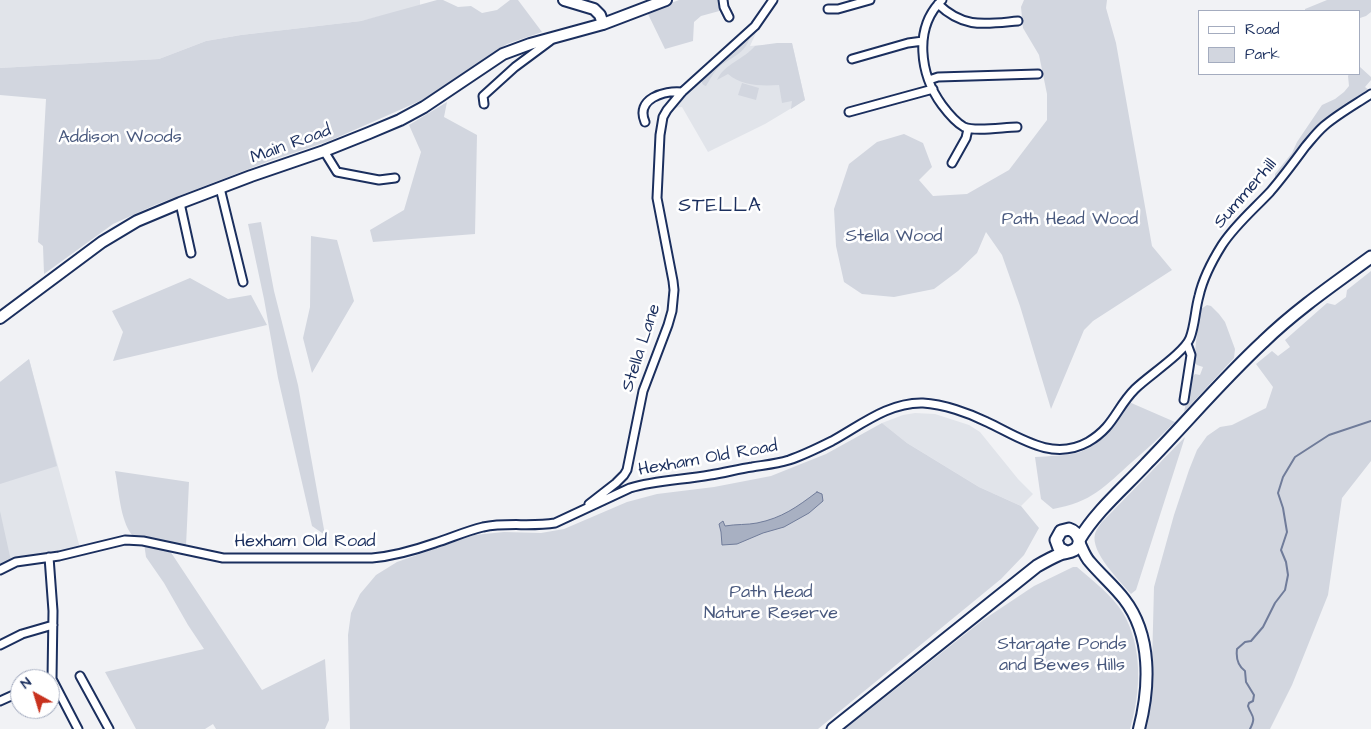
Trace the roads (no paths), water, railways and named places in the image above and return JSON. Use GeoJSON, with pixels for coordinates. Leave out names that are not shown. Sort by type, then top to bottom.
{"type":"FeatureCollection","features":[{"type":"Feature","properties":{"kind":"main road"},"geometry":{"type":"LineString","coordinates":[[564,0],[594,9],[600,15],[603,24]]}},
{"type":"Feature","properties":{"kind":"main road","name":"Main Road"},"geometry":{"type":"LineString","coordinates":[[0,318],[102,242],[138,221],[180,203],[324,151],[424,108],[503,54],[530,44],[603,24],[666,0]]}},
{"type":"Feature","properties":{"kind":"main road"},"geometry":{"type":"LineString","coordinates":[[833,729],[1037,566],[1076,549],[1084,532],[1106,504],[1146,465],[1216,389],[1264,341],[1314,299],[1371,257]]}},
{"type":"Feature","properties":{"kind":"main road"},"geometry":{"type":"LineString","coordinates":[[1037,566],[1056,541],[1061,531],[1069,529],[1106,504]]}},
{"type":"Feature","properties":{"kind":"main road"},"geometry":{"type":"LineString","coordinates":[[1069,529],[1076,533],[1089,561],[1129,606],[1142,635],[1146,683],[1139,729]]}},
{"type":"Feature","properties":{"kind":"main road"},"geometry":{"type":"LineString","coordinates":[[1056,541],[1059,548],[1089,561]]}},
{"type":"Feature","properties":{"kind":"street"},"geometry":{"type":"LineString","coordinates":[[723,0],[729,18]]}},
{"type":"Feature","properties":{"kind":"street"},"geometry":{"type":"LineString","coordinates":[[828,9],[838,9],[870,0]]}},
{"type":"Feature","properties":{"kind":"street","name":"Stella Lane"},"geometry":{"type":"LineString","coordinates":[[621,479],[627,470],[643,391],[672,311],[674,290],[658,205],[657,180],[661,124],[667,110],[682,92],[755,26],[770,1]]}},
{"type":"Feature","properties":{"kind":"street"},"geometry":{"type":"LineString","coordinates":[[1017,127],[968,128],[962,126],[952,117],[932,89],[925,67],[923,41],[928,19],[940,2],[948,13],[968,22],[984,24],[1018,21]]}},
{"type":"Feature","properties":{"kind":"street"},"geometry":{"type":"LineString","coordinates":[[484,104],[483,96],[515,67],[554,37]]}},
{"type":"Feature","properties":{"kind":"street"},"geometry":{"type":"LineString","coordinates":[[852,58],[908,43],[923,41]]}},
{"type":"Feature","properties":{"kind":"street"},"geometry":{"type":"LineString","coordinates":[[929,80],[938,77],[1038,74]]}},
{"type":"Feature","properties":{"kind":"street"},"geometry":{"type":"LineString","coordinates":[[849,112],[932,89]]}},
{"type":"Feature","properties":{"kind":"street"},"geometry":{"type":"LineString","coordinates":[[645,122],[643,118],[644,112],[650,100],[661,93],[671,91],[682,92]]}},
{"type":"Feature","properties":{"kind":"street","name":"Summerhill"},"geometry":{"type":"LineString","coordinates":[[1187,344],[1192,333],[1200,290],[1224,242],[1272,189],[1319,130],[1371,94]]}},
{"type":"Feature","properties":{"kind":"street"},"geometry":{"type":"LineString","coordinates":[[952,162],[966,138],[968,128]]}},
{"type":"Feature","properties":{"kind":"street"},"geometry":{"type":"LineString","coordinates":[[324,151],[337,172],[379,180],[395,178]]}},
{"type":"Feature","properties":{"kind":"street"},"geometry":{"type":"LineString","coordinates":[[220,188],[243,282]]}},
{"type":"Feature","properties":{"kind":"street"},"geometry":{"type":"LineString","coordinates":[[180,203],[191,253]]}},
{"type":"Feature","properties":{"kind":"street"},"geometry":{"type":"LineString","coordinates":[[1184,400],[1191,370],[1191,355],[1187,344]]}},
{"type":"Feature","properties":{"kind":"street","name":"Hexham Old Road"},"geometry":{"type":"LineString","coordinates":[[0,570],[16,562],[49,557],[125,540],[223,558],[387,557],[481,528],[510,524],[543,525],[562,520],[630,488],[644,484],[774,464],[832,441],[885,412],[906,404],[936,405],[971,415],[1020,440],[1046,448],[1056,450],[1073,448],[1088,442],[1100,434],[1113,421],[1126,399],[1135,389],[1187,344]]}},
{"type":"Feature","properties":{"kind":"street"},"geometry":{"type":"LineString","coordinates":[[578,513],[621,479],[630,488]]}},
{"type":"Feature","properties":{"kind":"street"},"geometry":{"type":"LineString","coordinates":[[49,557],[53,625],[51,669]]}},
{"type":"Feature","properties":{"kind":"street"},"geometry":{"type":"LineString","coordinates":[[0,645],[22,634],[53,625]]}},
{"type":"Feature","properties":{"kind":"street"},"geometry":{"type":"LineString","coordinates":[[80,676],[109,729]]}},
{"type":"Feature","properties":{"kind":"street"},"geometry":{"type":"LineString","coordinates":[[60,696],[78,729]]}},
{"type":"Feature","properties":{"kind":"water"},"geometry":{"type":"Polygon","coordinates":[[[817,492],[822,494],[823,501],[809,513],[784,527],[763,533],[737,544],[722,545],[719,524],[723,521],[725,526],[766,521],[789,511],[817,492]]]}},
{"type":"Feature","properties":{"kind":"waterway"},"geometry":{"type":"LineString","coordinates":[[1250,729],[1253,716],[1248,706],[1253,701],[1254,695],[1246,682],[1245,671],[1238,661],[1237,649],[1245,642],[1251,641],[1263,627],[1275,603],[1285,590],[1288,575],[1286,562],[1281,550],[1287,532],[1278,493],[1283,477],[1295,457],[1329,435],[1371,421]]}},
{"type":"Feature","properties":{"kind":"district","name":"STELLA"},"geometry":{"type":"Point","coordinates":[720,207]}},
{"type":"Feature","properties":{"kind":"park label","name":"Addison Woods"},"geometry":{"type":"Point","coordinates":[120,138]}},
{"type":"Feature","properties":{"kind":"park label","name":"Path Head Wood"},"geometry":{"type":"Point","coordinates":[1070,220]}},
{"type":"Feature","properties":{"kind":"park label","name":"Stella Wood"},"geometry":{"type":"Point","coordinates":[894,237]}},
{"type":"Feature","properties":{"kind":"park label","name":"Path Head Nature Reserve"},"geometry":{"type":"Point","coordinates":[771,603]}},
{"type":"Feature","properties":{"kind":"park label","name":"Stargate Ponds and Bewes Hills"},"geometry":{"type":"Point","coordinates":[1062,655]}}]}
